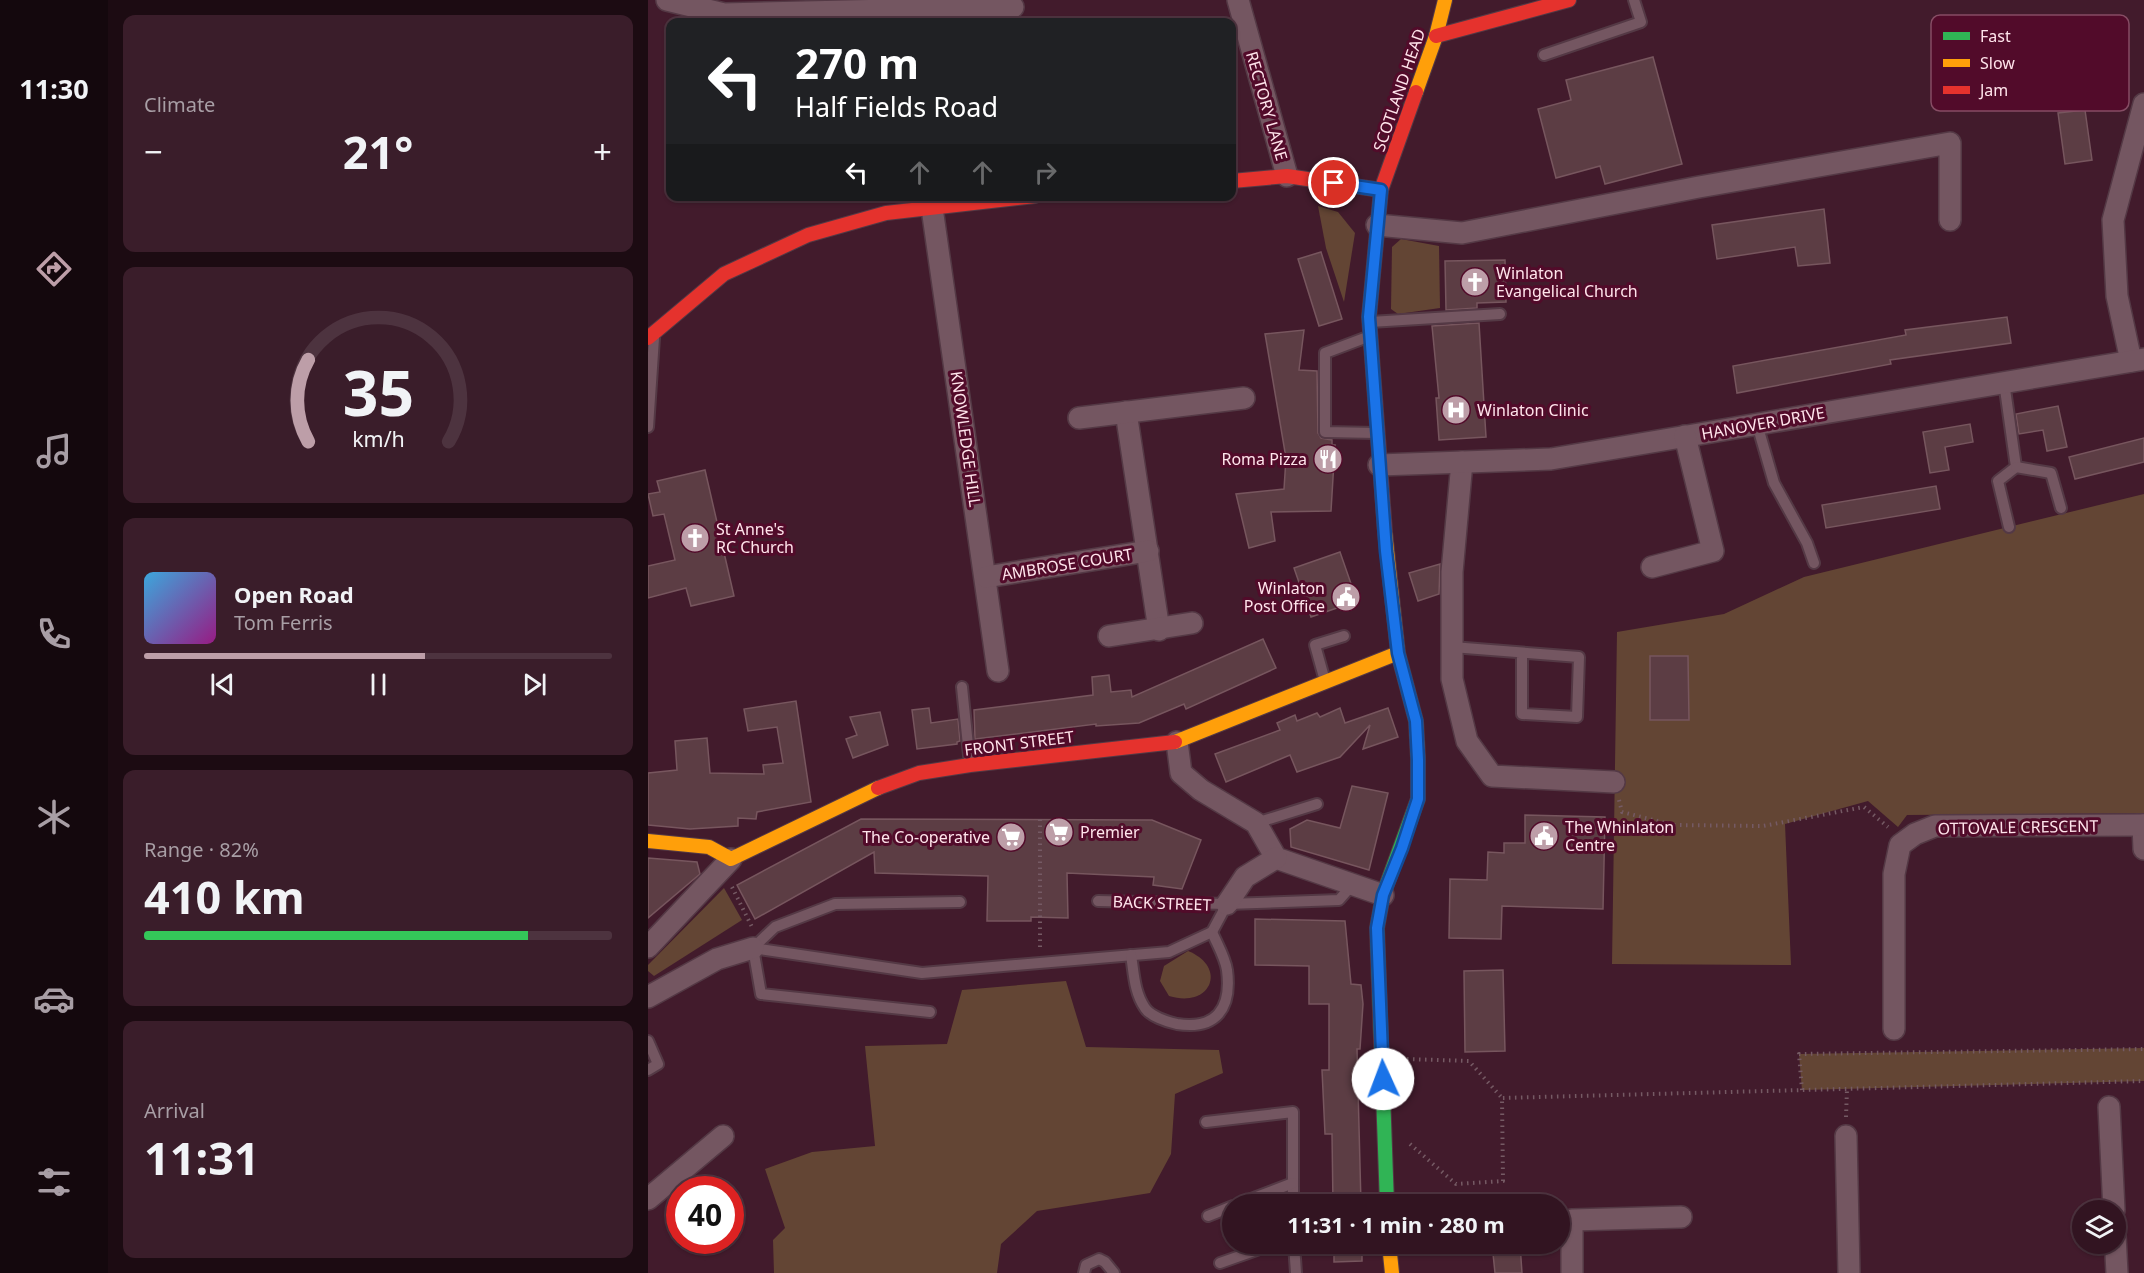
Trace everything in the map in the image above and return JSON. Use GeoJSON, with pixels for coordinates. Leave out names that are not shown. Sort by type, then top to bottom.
{"type":"FeatureCollection","features":[{"type":"Feature","properties":{"kind":"street"},"geometry":{"type":"LineString","coordinates":[[667,0],[724,14],[1013,10]]}},
{"type":"Feature","properties":{"kind":"street","name":"RECTORY LANE"},"geometry":{"type":"LineString","coordinates":[[1238,0],[1287,176]]}},
{"type":"Feature","properties":{"kind":"street","name":"SCOTLAND HEAD"},"geometry":{"type":"LineString","coordinates":[[1387,1194],[1377,928],[1383,895],[1418,799],[1416,721],[1398,653],[1386,551],[1370,329],[1381,190],[1436,36],[1445,0]]}},
{"type":"Feature","properties":{"kind":"street"},"geometry":{"type":"LineString","coordinates":[[1436,36],[1569,0]]}},
{"type":"Feature","properties":{"kind":"street"},"geometry":{"type":"LineString","coordinates":[[2137,360],[2117,296],[2113,220],[2144,104]]}},
{"type":"Feature","properties":{"kind":"street"},"geometry":{"type":"LineString","coordinates":[[1377,225],[1462,233],[1699,187],[1950,143],[1950,220]]}},
{"type":"Feature","properties":{"kind":"street"},"geometry":{"type":"LineString","coordinates":[[1236,181],[1287,176],[1381,190]]}},
{"type":"Feature","properties":{"kind":"street"},"geometry":{"type":"LineString","coordinates":[[651,335],[724,274],[808,235],[886,213],[994,201]]}},
{"type":"Feature","properties":{"kind":"street","name":"KNOWLEDGE HILL"},"geometry":{"type":"LineString","coordinates":[[932,208],[998,671]]}},
{"type":"Feature","properties":{"kind":"street","name":"HANOVER DRIVE"},"geometry":{"type":"LineString","coordinates":[[1379,465],[1551,459],[2137,360]]}},
{"type":"Feature","properties":{"kind":"street"},"geometry":{"type":"LineString","coordinates":[[1079,418],[1244,398]]}},
{"type":"Feature","properties":{"kind":"street","name":"AMBROSE COURT"},"geometry":{"type":"LineString","coordinates":[[1126,412],[1159,630]]}},
{"type":"Feature","properties":{"kind":"street"},"geometry":{"type":"LineString","coordinates":[[1652,567],[1713,551],[1685,436]]}},
{"type":"Feature","properties":{"kind":"street"},"geometry":{"type":"LineString","coordinates":[[1462,462],[1452,572],[1452,679],[1467,741],[1492,776],[1614,782]]}},
{"type":"Feature","properties":{"kind":"street","name":"AMBROSE COURT"},"geometry":{"type":"LineString","coordinates":[[986,577],[1148,551]]}},
{"type":"Feature","properties":{"kind":"street"},"geometry":{"type":"LineString","coordinates":[[1109,636],[1159,630],[1192,623]]}},
{"type":"Feature","properties":{"kind":"street","name":"FRONT STREET"},"geometry":{"type":"LineString","coordinates":[[726,863],[896,780],[920,773],[970,765],[1176,741],[1398,653]]}},
{"type":"Feature","properties":{"kind":"street"},"geometry":{"type":"LineString","coordinates":[[1176,741],[1181,773],[1202,790],[1256,823],[1276,858],[1383,895]]}},
{"type":"Feature","properties":{"kind":"street"},"geometry":{"type":"LineString","coordinates":[[2144,825],[2144,849]]}},
{"type":"Feature","properties":{"kind":"street","name":"OTTOVALE CRESCENT"},"geometry":{"type":"LineString","coordinates":[[1900,845],[1915,834],[1935,826],[2144,825]]}},
{"type":"Feature","properties":{"kind":"street"},"geometry":{"type":"LineString","coordinates":[[648,841],[710,847],[726,863],[648,947]]}},
{"type":"Feature","properties":{"kind":"street"},"geometry":{"type":"LineString","coordinates":[[1894,1029],[1893,874],[1900,845]]}},
{"type":"Feature","properties":{"kind":"street","name":"BACK STREET"},"geometry":{"type":"LineString","coordinates":[[1227,904],[1245,877],[1276,858]]}},
{"type":"Feature","properties":{"kind":"street"},"geometry":{"type":"LineString","coordinates":[[648,997],[717,959],[756,945]]}},
{"type":"Feature","properties":{"kind":"street"},"geometry":{"type":"LineString","coordinates":[[2109,1107],[2114,1200]]}},
{"type":"Feature","properties":{"kind":"street"},"geometry":{"type":"LineString","coordinates":[[648,1199],[723,1136]]}},
{"type":"Feature","properties":{"kind":"street"},"geometry":{"type":"LineString","coordinates":[[1846,1136],[1849,1273]]}},
{"type":"Feature","properties":{"kind":"street"},"geometry":{"type":"LineString","coordinates":[[1572,1273],[1572,1220],[1681,1217]]}},
{"type":"Feature","properties":{"kind":"street"},"geometry":{"type":"LineString","coordinates":[[1390,1254],[1392,1273]]}},
{"type":"Feature","properties":{"kind":"street"},"geometry":{"type":"LineString","coordinates":[[2116,1254],[2117,1273]]}},
{"type":"Feature","properties":{"kind":"lane"},"geometry":{"type":"LineString","coordinates":[[1524,14],[1533,0]]}},
{"type":"Feature","properties":{"kind":"lane"},"geometry":{"type":"LineString","coordinates":[[1544,55],[1641,22],[1634,0]]}},
{"type":"Feature","properties":{"kind":"lane"},"geometry":{"type":"LineString","coordinates":[[1377,433],[1325,432],[1325,353],[1370,329],[1500,315]]}},
{"type":"Feature","properties":{"kind":"lane"},"geometry":{"type":"LineString","coordinates":[[648,427],[651,335]]}},
{"type":"Feature","properties":{"kind":"lane"},"geometry":{"type":"LineString","coordinates":[[2004,382],[2016,467]]}},
{"type":"Feature","properties":{"kind":"lane"},"geometry":{"type":"LineString","coordinates":[[1757,424],[1774,483],[1807,543],[1814,563]]}},
{"type":"Feature","properties":{"kind":"lane"},"geometry":{"type":"LineString","coordinates":[[2009,527],[1998,481],[2016,467],[2051,473],[2061,508]]}},
{"type":"Feature","properties":{"kind":"lane"},"geometry":{"type":"LineString","coordinates":[[1326,681],[1315,645],[1344,636]]}},
{"type":"Feature","properties":{"kind":"lane"},"geometry":{"type":"LineString","coordinates":[[1452,647],[1579,657],[1576,717],[1522,714],[1522,653]]}},
{"type":"Feature","properties":{"kind":"lane"},"geometry":{"type":"LineString","coordinates":[[962,687],[970,765]]}},
{"type":"Feature","properties":{"kind":"lane"},"geometry":{"type":"LineString","coordinates":[[1256,823],[1317,804]]}},
{"type":"Feature","properties":{"kind":"lane","name":"BACK STREET"},"geometry":{"type":"LineString","coordinates":[[1098,901],[1227,904],[1339,900],[1353,884]]}},
{"type":"Feature","properties":{"kind":"lane"},"geometry":{"type":"LineString","coordinates":[[756,945],[775,927],[835,904],[960,902]]}},
{"type":"Feature","properties":{"kind":"lane"},"geometry":{"type":"LineString","coordinates":[[756,945],[922,973],[1040,963],[1168,951],[1212,932],[1227,904]]}},
{"type":"Feature","properties":{"kind":"lane"},"geometry":{"type":"LineString","coordinates":[[1131,955],[1137,992],[1146,1010],[1169,1022],[1193,1027],[1213,1022],[1224,1008],[1227,969],[1212,932]]}},
{"type":"Feature","properties":{"kind":"lane"},"geometry":{"type":"LineString","coordinates":[[756,945],[761,994],[930,1012]]}},
{"type":"Feature","properties":{"kind":"lane"},"geometry":{"type":"LineString","coordinates":[[648,1041],[658,1064],[648,1070]]}},
{"type":"Feature","properties":{"kind":"lane"},"geometry":{"type":"LineString","coordinates":[[1206,1122],[1293,1112],[1293,1194]]}},
{"type":"Feature","properties":{"kind":"lane"},"geometry":{"type":"LineString","coordinates":[[1264,1194],[1293,1183]]}},
{"type":"Feature","properties":{"kind":"lane"},"geometry":{"type":"LineString","coordinates":[[1208,1216],[1222,1210]]}},
{"type":"Feature","properties":{"kind":"lane"},"geometry":{"type":"LineString","coordinates":[[1220,1263],[1246,1254]]}},
{"type":"Feature","properties":{"kind":"lane"},"geometry":{"type":"LineString","coordinates":[[1295,1254],[1296,1273]]}},
{"type":"Feature","properties":{"kind":"lane"},"geometry":{"type":"LineString","coordinates":[[1084,1273],[1086,1265],[1099,1259],[1105,1262],[1114,1273]]}},
{"type":"Feature","properties":{"kind":"path"},"geometry":{"type":"LineString","coordinates":[[1614,782],[1622,812],[1673,825],[1763,826],[1864,807],[1888,826],[1900,845]]}},
{"type":"Feature","properties":{"kind":"path"},"geometry":{"type":"LineString","coordinates":[[1040,819],[1040,963]]}},
{"type":"Feature","properties":{"kind":"path"},"geometry":{"type":"LineString","coordinates":[[726,863],[756,945]]}},
{"type":"Feature","properties":{"kind":"path"},"geometry":{"type":"LineString","coordinates":[[1802,1090],[1799,1054],[2144,1049]]}},
{"type":"Feature","properties":{"kind":"path"},"geometry":{"type":"LineString","coordinates":[[1382,1058],[1470,1061],[1502,1098],[1503,1181],[1456,1184],[1384,1122]]}},
{"type":"Feature","properties":{"kind":"path"},"geometry":{"type":"LineString","coordinates":[[1502,1098],[2144,1081]]}},
{"type":"Feature","properties":{"kind":"path"},"geometry":{"type":"LineString","coordinates":[[1846,1136],[1847,1089]]}},
{"type":"Feature","properties":{"kind":"shaded area"},"geometry":{"type":"Polygon","coordinates":[[[1318,206],[1338,212],[1355,233],[1344,302],[1326,248],[1318,206]]]}},
{"type":"Feature","properties":{"kind":"shaded area"},"geometry":{"type":"Polygon","coordinates":[[[1401,239],[1439,246],[1440,308],[1398,314],[1391,309],[1392,247],[1401,239]]]}},
{"type":"Feature","properties":{"kind":"shaded area"},"geometry":{"type":"Polygon","coordinates":[[[2144,494],[2144,813],[1907,815],[1898,827],[1868,801],[1785,824],[1791,965],[1612,964],[1617,632],[1724,614],[1804,577],[2144,494]]]}},
{"type":"Feature","properties":{"kind":"shaded area"},"geometry":{"type":"Polygon","coordinates":[[[724,888],[742,920],[654,976],[648,971],[648,965],[724,888]]]}},
{"type":"Feature","properties":{"kind":"shaded area"},"geometry":{"type":"Polygon","coordinates":[[[1188,951],[1200,958],[1208,967],[1211,976],[1209,984],[1204,992],[1195,997],[1169,996],[1160,981],[1164,966],[1188,951]]]}},
{"type":"Feature","properties":{"kind":"shaded area"},"geometry":{"type":"Polygon","coordinates":[[[1066,981],[1086,1047],[1219,1050],[1223,1073],[1175,1094],[1171,1154],[1150,1193],[1037,1211],[1001,1244],[997,1273],[774,1273],[773,1240],[785,1228],[765,1169],[812,1152],[875,1146],[865,1046],[947,1044],[962,990],[1066,981]]]}},
{"type":"Feature","properties":{"kind":"shaded area"},"geometry":{"type":"Polygon","coordinates":[[[2144,1048],[2144,1081],[1802,1090],[1799,1054],[2144,1048]]]}},
{"type":"Feature","properties":{"kind":"building"},"geometry":{"type":"Polygon","coordinates":[[[1653,57],[1682,164],[1605,184],[1600,166],[1556,178],[1538,109],[1571,100],[1566,80],[1653,57]]]}},
{"type":"Feature","properties":{"kind":"building"},"geometry":{"type":"Polygon","coordinates":[[[2085,111],[2092,160],[2065,164],[2058,113],[2085,111]]]}},
{"type":"Feature","properties":{"kind":"building"},"geometry":{"type":"Polygon","coordinates":[[[1824,209],[1830,263],[1798,266],[1795,247],[1717,259],[1712,225],[1824,209]]]}},
{"type":"Feature","properties":{"kind":"building"},"geometry":{"type":"Polygon","coordinates":[[[1321,252],[1342,319],[1319,326],[1298,259],[1321,252]]]}},
{"type":"Feature","properties":{"kind":"building","name":"Winlaton Evangelical Church"},"geometry":{"type":"Polygon","coordinates":[[[1505,260],[1506,302],[1477,303],[1477,308],[1446,310],[1445,261],[1505,260]]]}},
{"type":"Feature","properties":{"kind":"building"},"geometry":{"type":"Polygon","coordinates":[[[2007,317],[2011,343],[1890,360],[1891,364],[1737,393],[1733,366],[1906,335],[1905,330],[2007,317]]]}},
{"type":"Feature","properties":{"kind":"building"},"geometry":{"type":"Polygon","coordinates":[[[1479,323],[1486,437],[1439,440],[1436,398],[1439,398],[1432,326],[1479,323]]]}},
{"type":"Feature","properties":{"kind":"building"},"geometry":{"type":"Polygon","coordinates":[[[1304,330],[1299,370],[1317,371],[1318,433],[1321,438],[1332,440],[1332,445],[1335,445],[1331,511],[1271,512],[1275,541],[1249,548],[1236,494],[1284,489],[1286,458],[1265,334],[1304,330]]]}},
{"type":"Feature","properties":{"kind":"building"},"geometry":{"type":"Polygon","coordinates":[[[2058,406],[2067,447],[2047,451],[2043,430],[2019,434],[2016,414],[2058,406]]]}},
{"type":"Feature","properties":{"kind":"building"},"geometry":{"type":"Polygon","coordinates":[[[1970,424],[1973,442],[1945,447],[1949,470],[1930,473],[1923,432],[1970,424]]]}},
{"type":"Feature","properties":{"kind":"building"},"geometry":{"type":"Polygon","coordinates":[[[2144,438],[2144,462],[2075,479],[2069,457],[2144,438]]]}},
{"type":"Feature","properties":{"kind":"building","name":"St Anne's RC Church"},"geometry":{"type":"Polygon","coordinates":[[[705,470],[734,596],[691,606],[686,588],[648,598],[648,566],[675,560],[664,514],[653,516],[648,494],[660,492],[657,481],[705,470]]]}},
{"type":"Feature","properties":{"kind":"building"},"geometry":{"type":"Polygon","coordinates":[[[1936,486],[1940,509],[1826,528],[1822,505],[1936,486]]]}},
{"type":"Feature","properties":{"kind":"building"},"geometry":{"type":"Polygon","coordinates":[[[1340,552],[1357,601],[1311,617],[1294,568],[1340,552]]]}},
{"type":"Feature","properties":{"kind":"building"},"geometry":{"type":"Polygon","coordinates":[[[1440,564],[1439,594],[1418,601],[1409,573],[1440,564]]]}},
{"type":"Feature","properties":{"kind":"building"},"geometry":{"type":"Polygon","coordinates":[[[1263,639],[1276,668],[1186,709],[1184,704],[1139,723],[1096,726],[1096,724],[975,739],[974,710],[1093,695],[1092,677],[1109,675],[1111,692],[1131,690],[1132,697],[1263,639]]]}},
{"type":"Feature","properties":{"kind":"building"},"geometry":{"type":"Polygon","coordinates":[[[1650,656],[1688,656],[1689,720],[1650,720],[1650,656]]]}},
{"type":"Feature","properties":{"kind":"building"},"geometry":{"type":"Polygon","coordinates":[[[796,701],[811,802],[757,812],[756,819],[738,818],[738,826],[690,829],[648,825],[648,773],[677,770],[675,741],[707,738],[710,773],[764,774],[763,765],[783,763],[777,727],[748,731],[744,709],[796,701]]]}},
{"type":"Feature","properties":{"kind":"building"},"geometry":{"type":"Polygon","coordinates":[[[929,708],[931,723],[958,719],[960,741],[957,744],[917,749],[912,710],[929,708]]]}},
{"type":"Feature","properties":{"kind":"building"},"geometry":{"type":"Polygon","coordinates":[[[1340,708],[1345,723],[1388,708],[1398,737],[1363,749],[1370,725],[1340,757],[1297,772],[1290,755],[1226,782],[1215,754],[1280,730],[1277,723],[1295,715],[1297,721],[1317,713],[1320,717],[1340,708]]]}},
{"type":"Feature","properties":{"kind":"building"},"geometry":{"type":"Polygon","coordinates":[[[880,712],[888,745],[853,758],[846,739],[857,735],[850,717],[880,712]]]}},
{"type":"Feature","properties":{"kind":"building"},"geometry":{"type":"Polygon","coordinates":[[[1352,786],[1388,793],[1369,870],[1291,847],[1290,829],[1307,820],[1340,828],[1352,786]]]}},
{"type":"Feature","properties":{"kind":"building"},"geometry":{"type":"Polygon","coordinates":[[[1525,815],[1605,817],[1603,909],[1502,906],[1501,939],[1449,938],[1450,879],[1487,880],[1488,852],[1504,853],[1504,843],[1525,843],[1525,815]]]}},
{"type":"Feature","properties":{"kind":"building"},"geometry":{"type":"Polygon","coordinates":[[[861,819],[1152,820],[1201,840],[1182,889],[1153,885],[1154,877],[1067,873],[1068,918],[1031,917],[1031,921],[987,921],[988,876],[875,873],[874,852],[755,919],[737,885],[861,819]]]}},
{"type":"Feature","properties":{"kind":"building"},"geometry":{"type":"Polygon","coordinates":[[[648,858],[697,862],[700,874],[648,918],[648,858]]]}},
{"type":"Feature","properties":{"kind":"building"},"geometry":{"type":"Polygon","coordinates":[[[1255,919],[1345,921],[1351,984],[1361,985],[1363,1004],[1360,1049],[1357,1049],[1361,1194],[1333,1194],[1332,1134],[1325,1134],[1322,1070],[1329,1070],[1329,1004],[1309,1004],[1309,966],[1255,965],[1255,919]]]}},
{"type":"Feature","properties":{"kind":"building"},"geometry":{"type":"Polygon","coordinates":[[[1503,970],[1505,1051],[1465,1052],[1464,971],[1503,970]]]}},
{"type":"Feature","properties":{"kind":"building"},"geometry":{"type":"Polygon","coordinates":[[[1334,1254],[1362,1254],[1362,1261],[1334,1262],[1334,1254]]]}},
{"type":"Feature","properties":{"kind":"building"},"geometry":{"type":"Polygon","coordinates":[[[1493,1254],[1521,1254],[1522,1273],[1495,1273],[1493,1254]]]}},
{"type":"Feature","properties":{"kind":"traffic: fast"},"geometry":{"type":"LineString","coordinates":[[1387,1194],[1377,928],[1383,895],[1418,799],[1418,758]]}},
{"type":"Feature","properties":{"kind":"traffic: slow"},"geometry":{"type":"LineString","coordinates":[[1416,92],[1436,36],[1445,0]]}},
{"type":"Feature","properties":{"kind":"traffic: slow"},"geometry":{"type":"LineString","coordinates":[[1385,532],[1398,653],[1416,721],[1418,758]]}},
{"type":"Feature","properties":{"kind":"traffic: slow"},"geometry":{"type":"LineString","coordinates":[[1175,742],[1398,653]]}},
{"type":"Feature","properties":{"kind":"traffic: slow"},"geometry":{"type":"LineString","coordinates":[[648,841],[709,847],[731,859],[878,788]]}},
{"type":"Feature","properties":{"kind":"traffic: slow"},"geometry":{"type":"LineString","coordinates":[[1390,1254],[1392,1273]]}},
{"type":"Feature","properties":{"kind":"traffic: jam"},"geometry":{"type":"LineString","coordinates":[[1436,36],[1569,0]]}},
{"type":"Feature","properties":{"kind":"traffic: jam"},"geometry":{"type":"LineString","coordinates":[[1385,532],[1369,317],[1381,190],[1416,92]]}},
{"type":"Feature","properties":{"kind":"traffic: jam"},"geometry":{"type":"LineString","coordinates":[[1236,181],[1287,176],[1381,190]]}},
{"type":"Feature","properties":{"kind":"traffic: jam"},"geometry":{"type":"LineString","coordinates":[[648,338],[724,274],[808,235],[886,213],[991,201]]}},
{"type":"Feature","properties":{"kind":"traffic: jam"},"geometry":{"type":"LineString","coordinates":[[878,788],[919,773],[970,765],[1175,742]]}},
{"type":"Feature","properties":{"kind":"place","name":"Winlaton Evangelical Church"},"geometry":{"type":"Point","coordinates":[1475,282]}},
{"type":"Feature","properties":{"kind":"place","name":"Winlaton Clinic"},"geometry":{"type":"Point","coordinates":[1456,410]}},
{"type":"Feature","properties":{"kind":"place","name":"Roma Pizza"},"geometry":{"type":"Point","coordinates":[1328,459]}},
{"type":"Feature","properties":{"kind":"place","name":"St Anne's RC Church"},"geometry":{"type":"Point","coordinates":[695,538]}},
{"type":"Feature","properties":{"kind":"place","name":"Winlaton Post Office"},"geometry":{"type":"Point","coordinates":[1346,597]}},
{"type":"Feature","properties":{"kind":"place","name":"Premier"},"geometry":{"type":"Point","coordinates":[1059,832]}},
{"type":"Feature","properties":{"kind":"place","name":"The Whinlaton Centre"},"geometry":{"type":"Point","coordinates":[1544,836]}},
{"type":"Feature","properties":{"kind":"place","name":"The Co-operative"},"geometry":{"type":"Point","coordinates":[1011,837]}},
{"type":"Feature","properties":{"kind":"route"},"geometry":{"type":"LineString","coordinates":[[1334,183],[1381,190],[1369,317],[1386,551],[1398,653],[1416,721],[1418,799],[1383,895],[1377,928],[1383,1079]]}}]}
